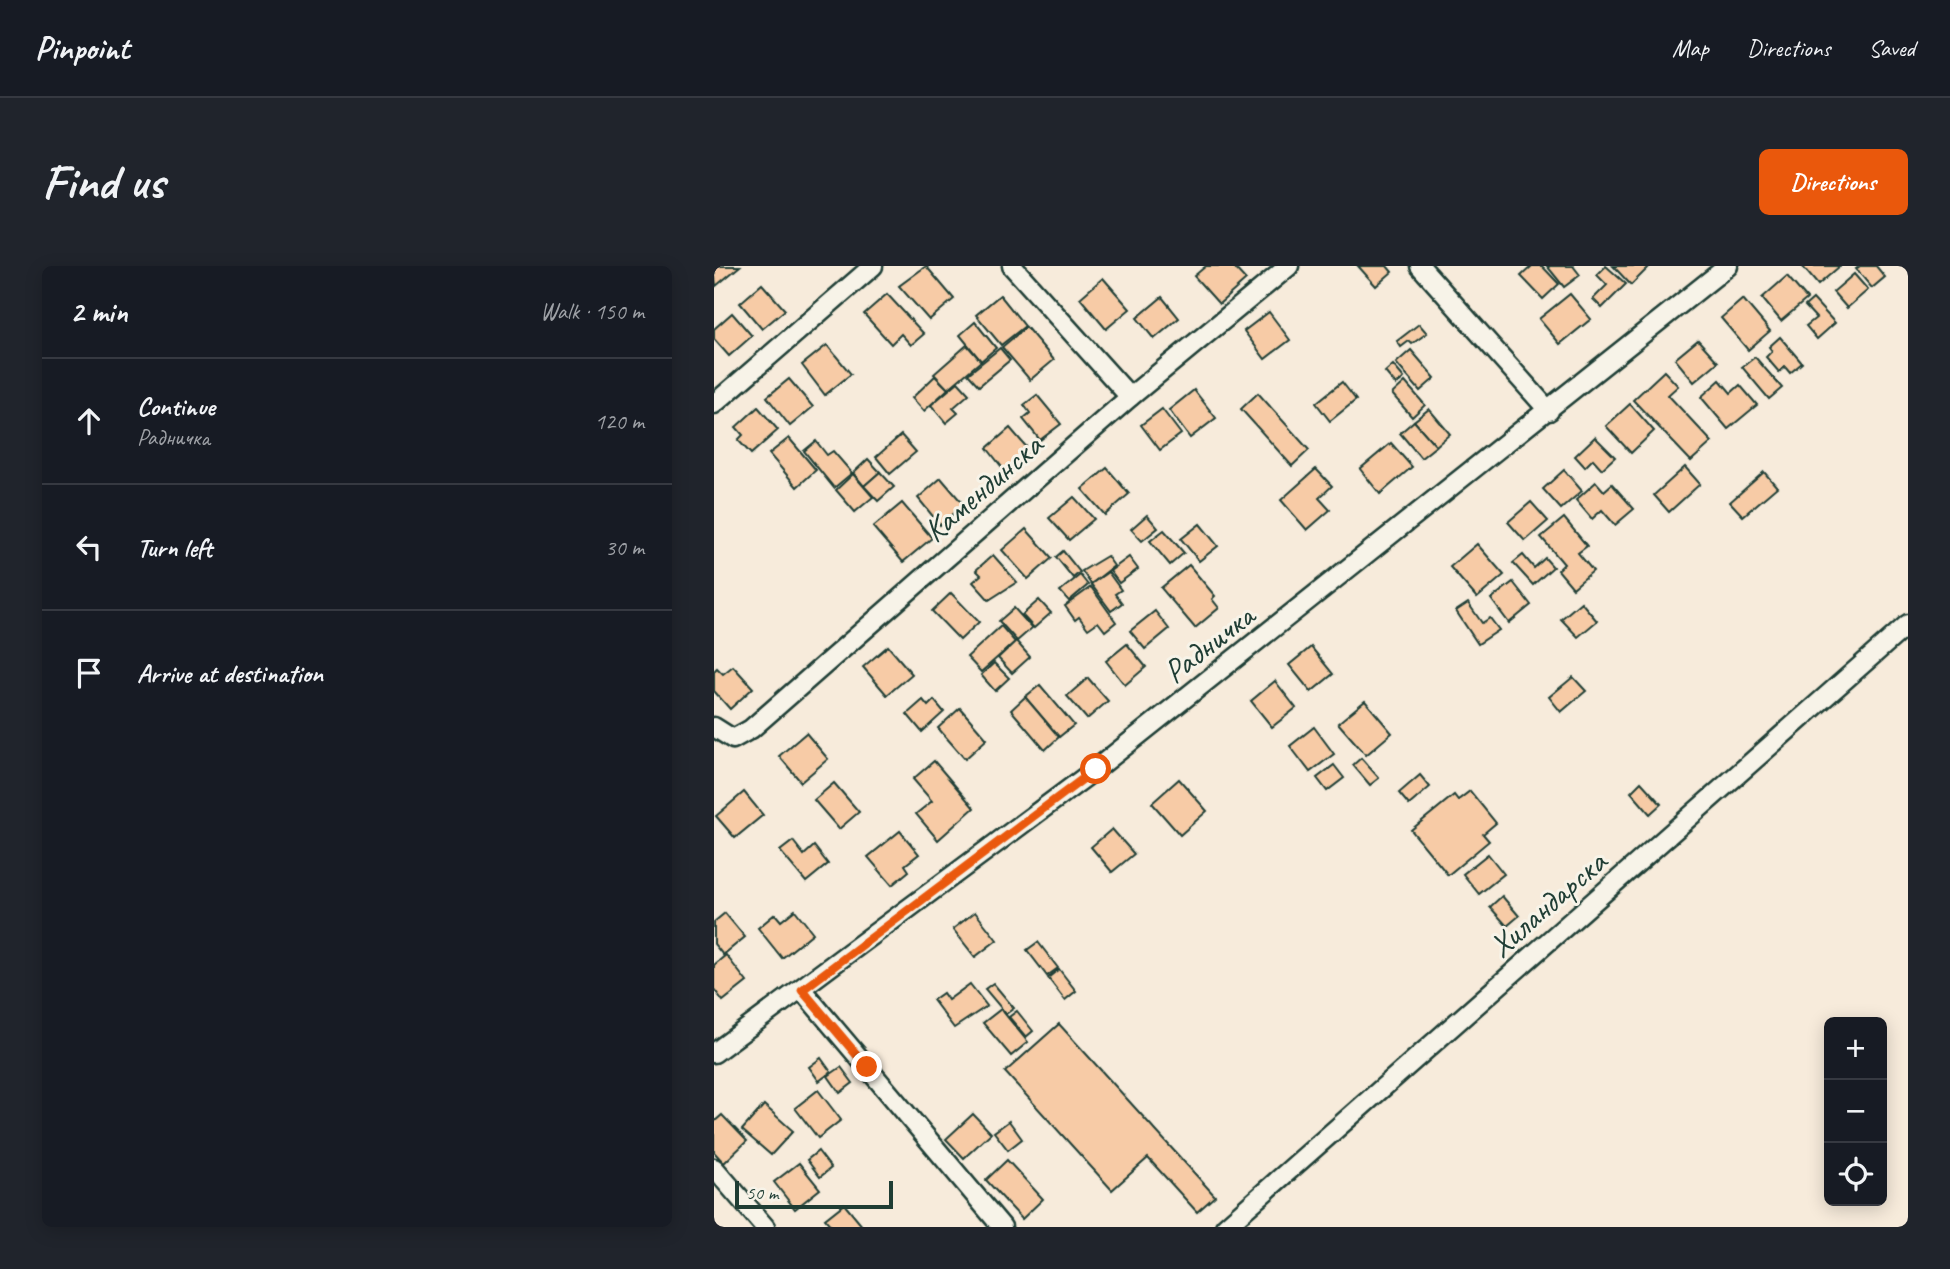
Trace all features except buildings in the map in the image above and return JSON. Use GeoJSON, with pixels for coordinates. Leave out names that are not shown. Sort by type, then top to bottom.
{"type":"FeatureCollection","features":[{"type":"Feature","properties":{"kind":"street"},"geometry":{"type":"LineString","coordinates":[[714,404],[873,266]]}},
{"type":"Feature","properties":{"kind":"street"},"geometry":{"type":"LineString","coordinates":[[1012,266],[1130,397]]}},
{"type":"Feature","properties":{"kind":"street"},"geometry":{"type":"LineString","coordinates":[[1420,266],[1549,411]]}},
{"type":"Feature","properties":{"kind":"street","name":"Радничка"},"geometry":{"type":"LineString","coordinates":[[714,1053],[1096,769],[1728,266]]}},
{"type":"Feature","properties":{"kind":"street","name":"Камендинска"},"geometry":{"type":"LineString","coordinates":[[714,727],[733,738],[751,729],[1278,269]]}},
{"type":"Feature","properties":{"kind":"street","name":"Хиландарска"},"geometry":{"type":"LineString","coordinates":[[1225,1227],[1908,624]]}},
{"type":"Feature","properties":{"kind":"street"},"geometry":{"type":"LineString","coordinates":[[802,990],[1002,1227]]}},
{"type":"Feature","properties":{"kind":"street"},"geometry":{"type":"LineString","coordinates":[[714,1168],[765,1227]]}},
{"type":"Feature","properties":{"kind":"route"},"geometry":{"type":"LineString","coordinates":[[867,1067],[802,990],[1096,769]]}}]}
